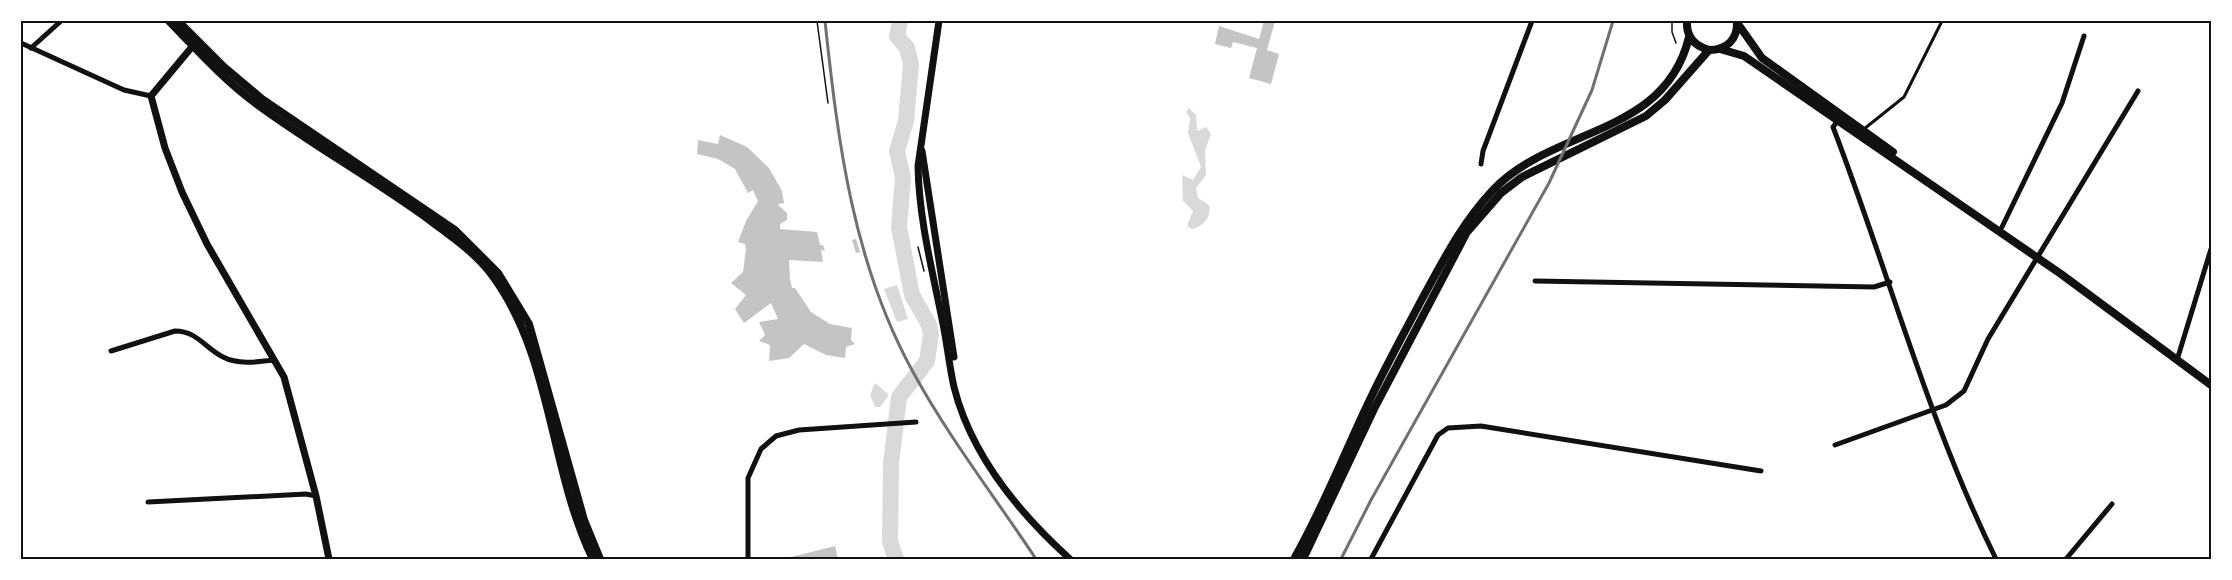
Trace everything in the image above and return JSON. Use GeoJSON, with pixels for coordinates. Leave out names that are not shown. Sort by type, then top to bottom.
{"type":"FeatureCollection","features":[{"type":"Feature","properties":{"kind":"main road"},"geometry":{"type":"LineString","coordinates":[[169,21],[262,99],[455,230],[498,273],[529,324],[584,520],[600,559]]}},
{"type":"Feature","properties":{"kind":"main road"},"geometry":{"type":"LineString","coordinates":[[178,21],[195,43],[257,104],[379,183],[466,249],[491,273],[516,314],[529,347],[576,518],[593,559]]}},
{"type":"Feature","properties":{"kind":"main road"},"geometry":{"type":"LineString","coordinates":[[1685,22],[1689,36],[1694,43],[1709,50],[1720,49],[1744,56],[1840,118]]}},
{"type":"Feature","properties":{"kind":"main road"},"geometry":{"type":"LineString","coordinates":[[1738,23],[1762,58],[1840,118],[2039,256]]}},
{"type":"Feature","properties":{"kind":"main road"},"geometry":{"type":"LineString","coordinates":[[1720,49],[1733,40],[1738,23]]}},
{"type":"Feature","properties":{"kind":"main road"},"geometry":{"type":"LineString","coordinates":[[1294,559],[1317,518],[1367,406],[1460,228],[1495,188],[1538,162],[1636,110],[1659,93],[1672,80],[1685,55],[1689,36]]}},
{"type":"Feature","properties":{"kind":"main road"},"geometry":{"type":"LineString","coordinates":[[1303,559],[1374,409],[1467,232],[1501,194],[1538,162],[1592,144],[1646,116],[1665,100],[1709,50]]}},
{"type":"Feature","properties":{"kind":"main road"},"geometry":{"type":"LineString","coordinates":[[1861,133],[2002,228],[2211,385]]}},
{"type":"Feature","properties":{"kind":"main road"},"geometry":{"type":"LineString","coordinates":[[2178,358],[2211,379]]}},
{"type":"Feature","properties":{"kind":"street"},"geometry":{"type":"LineString","coordinates":[[31,48],[61,21]]}},
{"type":"Feature","properties":{"kind":"street"},"geometry":{"type":"LineString","coordinates":[[939,21],[922,146],[959,399],[974,440],[1000,482],[1036,526],[1070,559]]}},
{"type":"Feature","properties":{"kind":"street"},"geometry":{"type":"LineString","coordinates":[[1481,164],[1482,151],[1532,21]]}},
{"type":"Feature","properties":{"kind":"street"},"geometry":{"type":"LineString","coordinates":[[2002,228],[2062,103],[2084,36]]}},
{"type":"Feature","properties":{"kind":"street"},"geometry":{"type":"LineString","coordinates":[[21,43],[124,90],[151,96]]}},
{"type":"Feature","properties":{"kind":"street"},"geometry":{"type":"LineString","coordinates":[[151,96],[195,43]]}},
{"type":"Feature","properties":{"kind":"street"},"geometry":{"type":"LineString","coordinates":[[1835,445],[1934,409],[1957,399],[1964,391],[1988,339],[2139,91]]}},
{"type":"Feature","properties":{"kind":"street"},"geometry":{"type":"LineString","coordinates":[[151,96],[165,148],[182,192],[207,244],[284,377],[316,496],[329,559]]}},
{"type":"Feature","properties":{"kind":"street"},"geometry":{"type":"LineString","coordinates":[[1840,118],[1833,127],[1958,477],[1996,559]]}},
{"type":"Feature","properties":{"kind":"street"},"geometry":{"type":"LineString","coordinates":[[2178,358],[2211,249]]}},
{"type":"Feature","properties":{"kind":"street"},"geometry":{"type":"LineString","coordinates":[[1535,280],[1874,287],[1890,282]]}},
{"type":"Feature","properties":{"kind":"street"},"geometry":{"type":"LineString","coordinates":[[111,351],[175,331],[183,331],[201,339],[225,358],[241,362],[274,360]]}},
{"type":"Feature","properties":{"kind":"street"},"geometry":{"type":"LineString","coordinates":[[748,559],[748,478],[761,449],[776,436],[800,430],[916,422]]}},
{"type":"Feature","properties":{"kind":"street"},"geometry":{"type":"LineString","coordinates":[[1371,559],[1438,435],[1448,428],[1481,426],[1761,471]]}},
{"type":"Feature","properties":{"kind":"street"},"geometry":{"type":"LineString","coordinates":[[148,502],[306,494],[316,496]]}},
{"type":"Feature","properties":{"kind":"street"},"geometry":{"type":"LineString","coordinates":[[2066,559],[2112,504]]}},
{"type":"Feature","properties":{"kind":"lane"},"geometry":{"type":"LineString","coordinates":[[1861,133],[1904,97],[1942,21]]}},
{"type":"Feature","properties":{"kind":"path"},"geometry":{"type":"LineString","coordinates":[[818,21],[828,103]]}},
{"type":"Feature","properties":{"kind":"path"},"geometry":{"type":"LineString","coordinates":[[918,250],[921,265]]}},
{"type":"Feature","properties":{"kind":"shaded area"},"geometry":{"type":"Polygon","coordinates":[[[1189,108],[1196,115],[1197,131],[1206,127],[1211,134],[1205,151],[1206,175],[1196,188],[1198,198],[1209,205],[1209,214],[1203,224],[1192,229],[1187,226],[1193,211],[1183,201],[1182,175],[1193,180],[1201,167],[1188,133],[1190,118],[1186,112],[1189,108]]]}},
{"type":"Feature","properties":{"kind":"shaded area"},"geometry":{"type":"Polygon","coordinates":[[[897,285],[908,319],[897,322],[884,289],[897,285]]]}},
{"type":"Feature","properties":{"kind":"shaded area"},"geometry":{"type":"Polygon","coordinates":[[[875,383],[889,395],[880,407],[875,407],[870,395],[875,383]]]}},
{"type":"Feature","properties":{"kind":"building"},"geometry":{"type":"Polygon","coordinates":[[[1264,21],[1275,21],[1267,50],[1279,54],[1271,84],[1249,78],[1257,48],[1233,42],[1231,48],[1215,44],[1219,26],[1259,39],[1264,21]]]}},
{"type":"Feature","properties":{"kind":"building"},"geometry":{"type":"Polygon","coordinates":[[[720,135],[747,147],[769,168],[782,191],[784,203],[778,204],[787,213],[787,220],[780,224],[780,229],[817,232],[820,245],[823,245],[825,251],[821,250],[823,262],[789,260],[792,288],[795,288],[811,312],[830,324],[852,328],[851,340],[855,344],[846,347],[845,358],[826,355],[804,344],[789,358],[769,361],[770,345],[759,341],[765,335],[759,322],[778,319],[771,303],[744,323],[735,309],[746,295],[731,283],[743,272],[746,249],[745,244],[738,242],[746,221],[758,201],[753,190],[748,193],[735,169],[718,159],[697,154],[698,140],[718,144],[720,135]]]}},
{"type":"Feature","properties":{"kind":"building"},"geometry":{"type":"Polygon","coordinates":[[[856,239],[860,252],[856,253],[852,240],[856,239]]]}},
{"type":"Feature","properties":{"kind":"building"},"geometry":{"type":"Polygon","coordinates":[[[835,546],[838,559],[787,559],[787,558],[835,546]]]}},
{"type":"Feature","properties":{"kind":"waterway"},"geometry":{"type":"LineString","coordinates":[[896,559],[890,542],[891,464],[899,397],[927,361],[931,334],[929,325],[912,295],[899,227],[903,178],[897,151],[906,121],[911,64],[907,48],[897,36],[900,21]]}},
{"type":"Feature","properties":{"kind":"railway"},"geometry":{"type":"LineString","coordinates":[[825,21],[836,112],[851,201],[876,288],[893,331],[927,396],[1036,559]]}},
{"type":"Feature","properties":{"kind":"railway"},"geometry":{"type":"LineString","coordinates":[[1341,559],[1371,500],[1549,183],[1592,90],[1613,21]]}}]}
